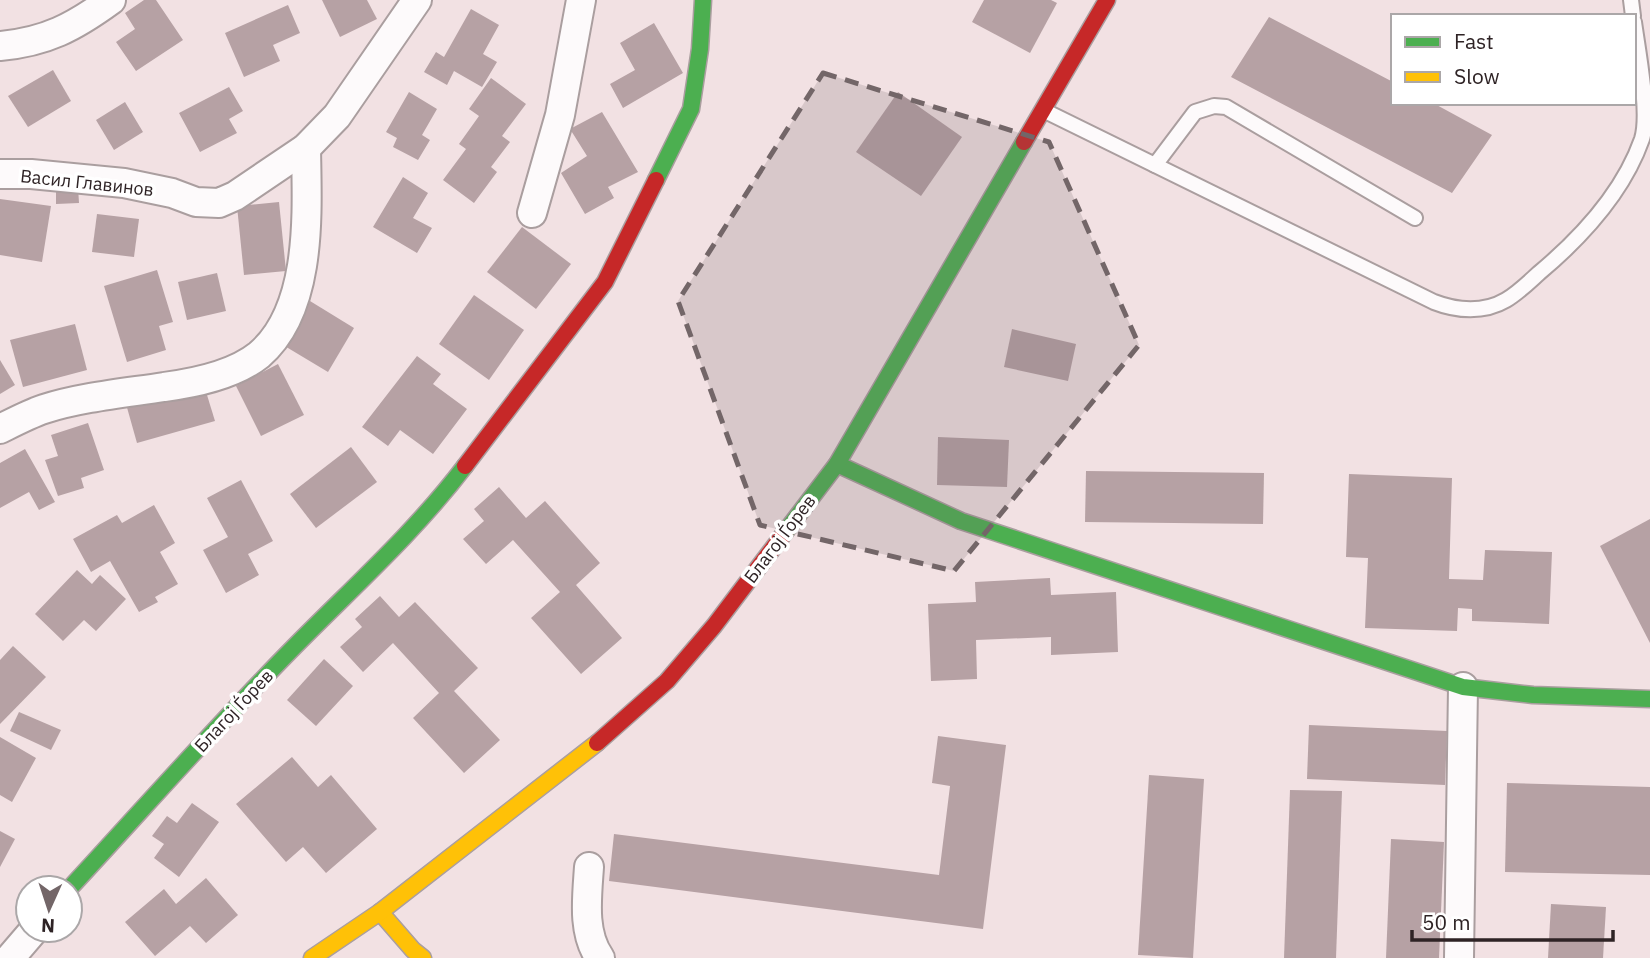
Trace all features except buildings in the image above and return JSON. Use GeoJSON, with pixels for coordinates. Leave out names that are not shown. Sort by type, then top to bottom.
{"type":"FeatureCollection","features":[{"type":"Feature","properties":{"kind":"street"},"geometry":{"type":"LineString","coordinates":[[0,46],[27,44],[62,32],[111,0]]}},
{"type":"Feature","properties":{"kind":"street","name":"Васил Главинов"},"geometry":{"type":"LineString","coordinates":[[0,174],[32,174],[124,183],[172,193],[196,202],[219,203],[235,196],[306,148],[337,116],[417,0]]}},
{"type":"Feature","properties":{"kind":"street"},"geometry":{"type":"LineString","coordinates":[[532,213],[560,115],[580,0]]}},
{"type":"Feature","properties":{"kind":"street","name":"Благој Ѓорев"},"geometry":{"type":"LineString","coordinates":[[83,874],[293,648],[359,584],[443,495],[605,282],[691,110],[700,49],[703,0]]}},
{"type":"Feature","properties":{"kind":"street","name":"Благој Ѓорев"},"geometry":{"type":"LineString","coordinates":[[312,958],[380,912],[595,745],[667,681],[714,626],[836,464],[1107,0]]}},
{"type":"Feature","properties":{"kind":"street"},"geometry":{"type":"LineString","coordinates":[[0,429],[44,409],[222,375],[258,355],[278,333],[302,268],[308,226],[306,148]]}},
{"type":"Feature","properties":{"kind":"street"},"geometry":{"type":"LineString","coordinates":[[836,464],[961,520],[1463,687],[1548,696],[1650,699]]}},
{"type":"Feature","properties":{"kind":"street"},"geometry":{"type":"LineString","coordinates":[[1459,958],[1463,687]]}},
{"type":"Feature","properties":{"kind":"street"},"geometry":{"type":"LineString","coordinates":[[589,867],[586,906],[592,946],[600,958]]}},
{"type":"Feature","properties":{"kind":"street"},"geometry":{"type":"LineString","coordinates":[[380,912],[423,958]]}},
{"type":"Feature","properties":{"kind":"street"},"geometry":{"type":"LineString","coordinates":[[10,958],[22,944]]}},
{"type":"Feature","properties":{"kind":"lane"},"geometry":{"type":"LineString","coordinates":[[1042,110],[1434,302],[1453,310],[1484,308],[1505,301],[1571,246],[1620,186],[1643,137],[1647,111],[1636,36]]}},
{"type":"Feature","properties":{"kind":"lane"},"geometry":{"type":"LineString","coordinates":[[1155,165],[1195,112],[1214,106],[1226,107],[1415,218]]}},
{"type":"Feature","properties":{"kind":"highlighted area"},"geometry":{"type":"Polygon","coordinates":[[[823,73],[1049,142],[1139,345],[954,571],[760,525],[678,301],[823,73]]]}},
{"type":"Feature","properties":{"kind":"traffic: fast"},"geometry":{"type":"LineString","coordinates":[[656,180],[691,109],[700,49],[703,0]]}},
{"type":"Feature","properties":{"kind":"traffic: fast"},"geometry":{"type":"LineString","coordinates":[[786,531],[837,464],[1024,142]]}},
{"type":"Feature","properties":{"kind":"traffic: fast"},"geometry":{"type":"LineString","coordinates":[[837,464],[961,521],[1463,687],[1533,695],[1650,699]]}},
{"type":"Feature","properties":{"kind":"traffic: fast"},"geometry":{"type":"LineString","coordinates":[[83,874],[265,676],[404,537],[465,466]]}},
{"type":"Feature","properties":{"kind":"traffic: slow"},"geometry":{"type":"LineString","coordinates":[[312,958],[380,912],[597,743]]}},
{"type":"Feature","properties":{"kind":"traffic: slow"},"geometry":{"type":"LineString","coordinates":[[380,912],[423,958]]}},
{"type":"Feature","properties":{"kind":"traffic: jam"},"geometry":{"type":"LineString","coordinates":[[1024,142],[1107,0]]}},
{"type":"Feature","properties":{"kind":"traffic: jam"},"geometry":{"type":"LineString","coordinates":[[465,466],[605,282],[656,180]]}},
{"type":"Feature","properties":{"kind":"traffic: jam"},"geometry":{"type":"LineString","coordinates":[[597,743],[667,681],[714,626],[786,531]]}}]}
